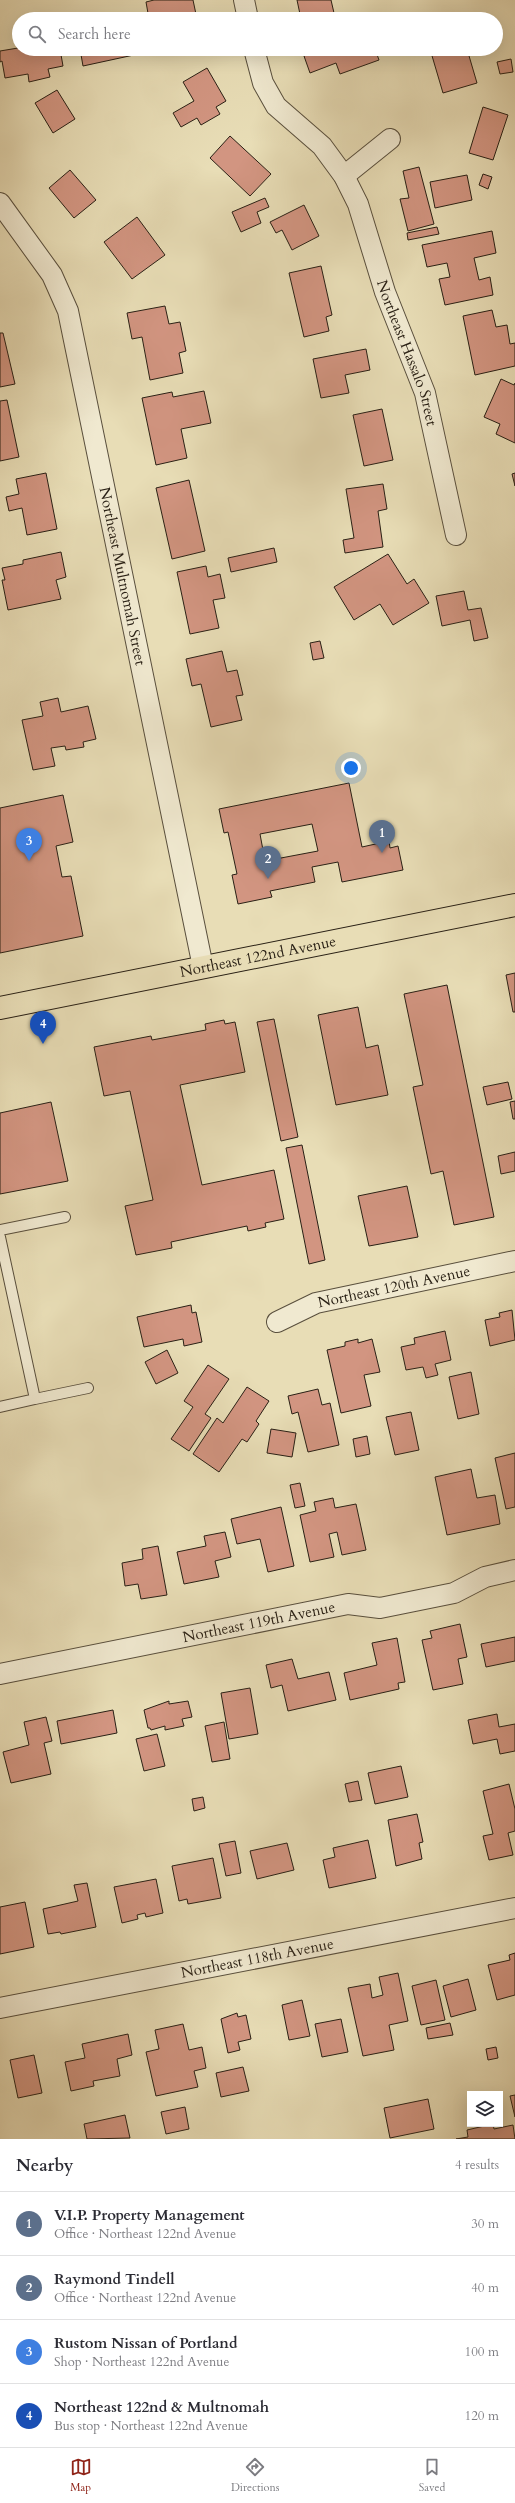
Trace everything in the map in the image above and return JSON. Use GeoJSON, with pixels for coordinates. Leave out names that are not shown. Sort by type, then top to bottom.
{"type":"FeatureCollection","features":[{"type":"Feature","properties":{"kind":"main road","name":"Northeast 122nd Avenue"},"geometry":{"type":"LineString","coordinates":[[0,1008],[515,905]]}},
{"type":"Feature","properties":{"kind":"street"},"geometry":{"type":"LineString","coordinates":[[244,0],[247,12]]}},
{"type":"Feature","properties":{"kind":"street","name":"Northeast Hassalo Street"},"geometry":{"type":"LineString","coordinates":[[256,56],[263,82],[276,106],[322,146],[344,176],[358,204],[385,292],[425,393],[456,535]]}},
{"type":"Feature","properties":{"kind":"street"},"geometry":{"type":"LineString","coordinates":[[344,176],[390,139]]}},
{"type":"Feature","properties":{"kind":"street","name":"Northeast Multnomah Street"},"geometry":{"type":"LineString","coordinates":[[0,203],[52,276],[68,311],[203,967]]}},
{"type":"Feature","properties":{"kind":"street","name":"Northeast 120th Avenue"},"geometry":{"type":"LineString","coordinates":[[277,1322],[316,1303],[515,1261]]}},
{"type":"Feature","properties":{"kind":"street","name":"Northeast 119th Avenue"},"geometry":{"type":"LineString","coordinates":[[0,1674],[348,1604],[380,1608],[454,1593],[485,1577],[515,1570]]}},
{"type":"Feature","properties":{"kind":"street","name":"Northeast 118th Avenue"},"geometry":{"type":"LineString","coordinates":[[0,2008],[515,1908]]}},
{"type":"Feature","properties":{"kind":"lane"},"geometry":{"type":"LineString","coordinates":[[0,1230],[65,1217]]}},
{"type":"Feature","properties":{"kind":"lane"},"geometry":{"type":"LineString","coordinates":[[0,1237],[35,1400]]}},
{"type":"Feature","properties":{"kind":"lane"},"geometry":{"type":"LineString","coordinates":[[0,1407],[88,1388]]}},
{"type":"Feature","properties":{"kind":"building"},"geometry":{"type":"Polygon","coordinates":[[[154,0],[193,0],[196,12],[148,12],[146,2],[154,0]]]}},
{"type":"Feature","properties":{"kind":"building"},"geometry":{"type":"Polygon","coordinates":[[[297,0],[331,0],[334,12],[300,12],[297,0]]]}},
{"type":"Feature","properties":{"kind":"building"},"geometry":{"type":"Polygon","coordinates":[[[12,49],[12,56],[61,56],[63,66],[48,69],[50,77],[29,82],[28,74],[5,78],[2,61],[0,62],[0,51],[12,49]]]}},
{"type":"Feature","properties":{"kind":"building"},"geometry":{"type":"Polygon","coordinates":[[[81,56],[129,56],[83,66],[81,56]]]}},
{"type":"Feature","properties":{"kind":"building"},"geometry":{"type":"Polygon","coordinates":[[[304,56],[378,56],[379,60],[340,74],[336,63],[310,73],[304,56]]]}},
{"type":"Feature","properties":{"kind":"building"},"geometry":{"type":"Polygon","coordinates":[[[432,56],[469,56],[477,83],[443,93],[432,56]]]}},
{"type":"Feature","properties":{"kind":"building"},"geometry":{"type":"Polygon","coordinates":[[[511,59],[513,72],[500,74],[497,62],[511,59]]]}},
{"type":"Feature","properties":{"kind":"building"},"geometry":{"type":"Polygon","coordinates":[[[207,68],[226,101],[216,107],[220,114],[201,125],[197,118],[181,127],[173,113],[194,101],[183,82],[207,68]]]}},
{"type":"Feature","properties":{"kind":"building"},"geometry":{"type":"Polygon","coordinates":[[[57,90],[75,119],[53,133],[35,103],[57,90]]]}},
{"type":"Feature","properties":{"kind":"building"},"geometry":{"type":"Polygon","coordinates":[[[483,107],[508,115],[493,160],[469,153],[483,107]]]}},
{"type":"Feature","properties":{"kind":"building"},"geometry":{"type":"Polygon","coordinates":[[[230,136],[271,174],[250,196],[210,158],[230,136]]]}},
{"type":"Feature","properties":{"kind":"building"},"geometry":{"type":"Polygon","coordinates":[[[419,167],[434,224],[408,231],[400,199],[409,198],[403,171],[419,167]]]}},
{"type":"Feature","properties":{"kind":"building"},"geometry":{"type":"Polygon","coordinates":[[[70,170],[96,200],[74,218],[49,188],[70,170]]]}},
{"type":"Feature","properties":{"kind":"building"},"geometry":{"type":"Polygon","coordinates":[[[483,174],[492,177],[488,189],[479,185],[483,174]]]}},
{"type":"Feature","properties":{"kind":"building"},"geometry":{"type":"Polygon","coordinates":[[[467,175],[472,200],[435,208],[430,182],[467,175]]]}},
{"type":"Feature","properties":{"kind":"building"},"geometry":{"type":"Polygon","coordinates":[[[265,198],[269,207],[257,212],[261,223],[241,232],[232,212],[265,198]]]}},
{"type":"Feature","properties":{"kind":"building"},"geometry":{"type":"Polygon","coordinates":[[[304,205],[319,236],[292,250],[282,230],[276,233],[270,222],[304,205]]]}},
{"type":"Feature","properties":{"kind":"building"},"geometry":{"type":"Polygon","coordinates":[[[137,217],[165,255],[132,279],[104,242],[137,217]]]}},
{"type":"Feature","properties":{"kind":"building"},"geometry":{"type":"Polygon","coordinates":[[[437,227],[439,234],[408,240],[407,233],[437,227]]]}},
{"type":"Feature","properties":{"kind":"building"},"geometry":{"type":"Polygon","coordinates":[[[492,231],[496,253],[474,258],[479,280],[490,277],[493,295],[445,305],[439,279],[450,277],[447,263],[427,267],[422,245],[492,231]]]}},
{"type":"Feature","properties":{"kind":"building"},"geometry":{"type":"Polygon","coordinates":[[[321,266],[332,315],[326,317],[329,331],[304,337],[289,273],[321,266]]]}},
{"type":"Feature","properties":{"kind":"building"},"geometry":{"type":"Polygon","coordinates":[[[165,306],[169,324],[180,322],[186,351],[179,353],[183,373],[150,380],[142,337],[132,339],[127,313],[165,306]]]}},
{"type":"Feature","properties":{"kind":"building"},"geometry":{"type":"Polygon","coordinates":[[[492,310],[496,327],[507,325],[510,344],[515,343],[515,366],[475,375],[463,316],[492,310]]]}},
{"type":"Feature","properties":{"kind":"building"},"geometry":{"type":"Polygon","coordinates":[[[0,333],[3,333],[15,384],[0,387],[0,333]]]}},
{"type":"Feature","properties":{"kind":"building"},"geometry":{"type":"Polygon","coordinates":[[[366,349],[370,370],[345,375],[349,393],[321,398],[313,359],[366,349]]]}},
{"type":"Feature","properties":{"kind":"building"},"geometry":{"type":"Polygon","coordinates":[[[501,379],[514,385],[515,383],[515,443],[496,434],[500,424],[484,417],[501,379]]]}},
{"type":"Feature","properties":{"kind":"building"},"geometry":{"type":"Polygon","coordinates":[[[204,391],[211,423],[181,429],[187,458],[156,465],[142,398],[172,392],[173,397],[204,391]]]}},
{"type":"Feature","properties":{"kind":"building"},"geometry":{"type":"Polygon","coordinates":[[[7,400],[19,457],[0,461],[0,401],[7,400]]]}},
{"type":"Feature","properties":{"kind":"building"},"geometry":{"type":"Polygon","coordinates":[[[382,409],[393,460],[364,466],[353,415],[382,409]]]}},
{"type":"Feature","properties":{"kind":"building"},"geometry":{"type":"Polygon","coordinates":[[[46,473],[57,529],[27,535],[22,508],[9,511],[6,497],[19,494],[16,479],[46,473]]]}},
{"type":"Feature","properties":{"kind":"building"},"geometry":{"type":"Polygon","coordinates":[[[515,473],[515,486],[512,474],[515,473]]]}},
{"type":"Feature","properties":{"kind":"building"},"geometry":{"type":"Polygon","coordinates":[[[189,480],[205,551],[172,559],[156,488],[189,480]]]}},
{"type":"Feature","properties":{"kind":"building"},"geometry":{"type":"Polygon","coordinates":[[[383,484],[387,509],[378,511],[383,547],[345,553],[343,540],[354,538],[346,489],[383,484]]]}},
{"type":"Feature","properties":{"kind":"building"},"geometry":{"type":"Polygon","coordinates":[[[274,548],[277,562],[231,572],[228,558],[274,548]]]}},
{"type":"Feature","properties":{"kind":"building"},"geometry":{"type":"Polygon","coordinates":[[[61,552],[66,577],[56,580],[61,599],[8,610],[2,580],[5,580],[2,568],[23,564],[23,560],[61,552]]]}},
{"type":"Feature","properties":{"kind":"building"},"geometry":{"type":"Polygon","coordinates":[[[388,554],[407,584],[414,579],[429,603],[393,625],[380,604],[354,620],[334,587],[388,554]]]}},
{"type":"Feature","properties":{"kind":"building"},"geometry":{"type":"Polygon","coordinates":[[[206,566],[208,577],[220,574],[225,598],[213,600],[219,628],[190,634],[177,572],[206,566]]]}},
{"type":"Feature","properties":{"kind":"building"},"geometry":{"type":"Polygon","coordinates":[[[464,591],[468,610],[481,608],[488,638],[474,641],[470,620],[442,626],[436,596],[464,591]]]}},
{"type":"Feature","properties":{"kind":"building"},"geometry":{"type":"Polygon","coordinates":[[[320,641],[324,658],[313,660],[310,643],[320,641]]]}},
{"type":"Feature","properties":{"kind":"building"},"geometry":{"type":"Polygon","coordinates":[[[222,651],[227,672],[237,670],[243,695],[236,696],[242,720],[211,727],[201,684],[192,686],[186,659],[222,651]]]}},
{"type":"Feature","properties":{"kind":"building"},"geometry":{"type":"Polygon","coordinates":[[[58,698],[61,712],[88,706],[96,739],[83,742],[84,747],[66,750],[65,746],[51,748],[55,766],[33,770],[22,720],[43,716],[40,702],[58,698]]]}},
{"type":"Feature","properties":{"kind":"building"},"geometry":{"type":"Polygon","coordinates":[[[349,783],[362,847],[389,841],[390,848],[398,846],[403,870],[342,882],[338,862],[312,867],[315,882],[270,891],[272,897],[238,904],[232,875],[237,874],[228,832],[224,833],[219,809],[349,783]],[[312,824],[260,834],[265,861],[318,851],[312,824]]]}},
{"type":"Feature","properties":{"kind":"building"},"geometry":{"type":"Polygon","coordinates":[[[63,795],[73,842],[56,846],[62,877],[71,876],[83,936],[0,953],[0,808],[63,795]]]}},
{"type":"Feature","properties":{"kind":"building"},"geometry":{"type":"Polygon","coordinates":[[[515,973],[515,1012],[513,1012],[506,975],[515,973]]]}},
{"type":"Feature","properties":{"kind":"building"},"geometry":{"type":"Polygon","coordinates":[[[447,985],[494,1217],[454,1225],[443,1171],[431,1174],[413,1087],[423,1085],[404,994],[447,985]]]}},
{"type":"Feature","properties":{"kind":"building"},"geometry":{"type":"Polygon","coordinates":[[[358,1007],[366,1048],[378,1045],[388,1095],[336,1105],[318,1015],[358,1007]]]}},
{"type":"Feature","properties":{"kind":"building"},"geometry":{"type":"Polygon","coordinates":[[[274,1019],[298,1137],[281,1141],[257,1022],[274,1019]]]}},
{"type":"Feature","properties":{"kind":"building"},"geometry":{"type":"Polygon","coordinates":[[[224,1020],[225,1024],[235,1022],[245,1072],[180,1085],[202,1185],[274,1170],[284,1219],[265,1223],[266,1227],[248,1231],[247,1226],[171,1242],[172,1248],[136,1255],[125,1206],[153,1200],[130,1091],[104,1096],[94,1047],[151,1036],[152,1040],[206,1030],[205,1024],[224,1020]]]}},
{"type":"Feature","properties":{"kind":"building"},"geometry":{"type":"Polygon","coordinates":[[[508,1082],[512,1099],[487,1105],[483,1087],[508,1082]]]}},
{"type":"Feature","properties":{"kind":"building"},"geometry":{"type":"Polygon","coordinates":[[[515,1101],[515,1119],[513,1119],[510,1102],[515,1101]]]}},
{"type":"Feature","properties":{"kind":"building"},"geometry":{"type":"Polygon","coordinates":[[[51,1102],[68,1181],[0,1194],[0,1113],[51,1102]]]}},
{"type":"Feature","properties":{"kind":"building"},"geometry":{"type":"Polygon","coordinates":[[[302,1145],[325,1260],[309,1264],[286,1148],[302,1145]]]}},
{"type":"Feature","properties":{"kind":"building"},"geometry":{"type":"Polygon","coordinates":[[[515,1152],[515,1171],[501,1174],[498,1156],[515,1152]]]}},
{"type":"Feature","properties":{"kind":"building"},"geometry":{"type":"Polygon","coordinates":[[[407,1186],[418,1237],[369,1246],[358,1196],[407,1186]]]}},
{"type":"Feature","properties":{"kind":"building"},"geometry":{"type":"Polygon","coordinates":[[[191,1305],[192,1313],[196,1312],[202,1342],[184,1346],[183,1339],[144,1347],[137,1317],[191,1305]]]}},
{"type":"Feature","properties":{"kind":"building"},"geometry":{"type":"Polygon","coordinates":[[[512,1310],[515,1340],[490,1346],[485,1320],[500,1317],[499,1313],[512,1310]]]}},
{"type":"Feature","properties":{"kind":"building"},"geometry":{"type":"Polygon","coordinates":[[[445,1331],[451,1360],[435,1364],[438,1375],[426,1378],[423,1367],[406,1370],[401,1347],[415,1344],[414,1338],[445,1331]]]}},
{"type":"Feature","properties":{"kind":"building"},"geometry":{"type":"Polygon","coordinates":[[[358,1339],[358,1343],[372,1339],[380,1372],[364,1375],[371,1406],[341,1413],[327,1350],[345,1346],[345,1342],[358,1339]]]}},
{"type":"Feature","properties":{"kind":"building"},"geometry":{"type":"Polygon","coordinates":[[[167,1350],[178,1373],[156,1384],[145,1362],[167,1350]]]}},
{"type":"Feature","properties":{"kind":"building"},"geometry":{"type":"Polygon","coordinates":[[[208,1365],[229,1379],[205,1414],[211,1418],[189,1451],[171,1439],[193,1407],[184,1401],[208,1365]]]}},
{"type":"Feature","properties":{"kind":"building"},"geometry":{"type":"Polygon","coordinates":[[[471,1372],[479,1414],[458,1419],[449,1377],[471,1372]]]}},
{"type":"Feature","properties":{"kind":"building"},"geometry":{"type":"Polygon","coordinates":[[[247,1387],[269,1401],[256,1421],[259,1424],[247,1442],[242,1439],[219,1472],[193,1454],[217,1418],[223,1423],[247,1387]]]}},
{"type":"Feature","properties":{"kind":"building"},"geometry":{"type":"Polygon","coordinates":[[[318,1389],[322,1405],[330,1403],[339,1445],[308,1452],[298,1412],[292,1414],[288,1396],[318,1389]]]}},
{"type":"Feature","properties":{"kind":"building"},"geometry":{"type":"Polygon","coordinates":[[[411,1412],[419,1450],[395,1455],[386,1417],[411,1412]]]}},
{"type":"Feature","properties":{"kind":"building"},"geometry":{"type":"Polygon","coordinates":[[[271,1429],[296,1433],[292,1457],[267,1453],[271,1429]]]}},
{"type":"Feature","properties":{"kind":"building"},"geometry":{"type":"Polygon","coordinates":[[[367,1436],[370,1454],[356,1457],[353,1439],[367,1436]]]}},
{"type":"Feature","properties":{"kind":"building"},"geometry":{"type":"Polygon","coordinates":[[[515,1453],[515,1507],[506,1509],[495,1458],[515,1453]]]}},
{"type":"Feature","properties":{"kind":"building"},"geometry":{"type":"Polygon","coordinates":[[[471,1469],[477,1498],[495,1495],[500,1524],[447,1535],[435,1477],[471,1469]]]}},
{"type":"Feature","properties":{"kind":"building"},"geometry":{"type":"Polygon","coordinates":[[[300,1483],[305,1506],[295,1508],[290,1485],[300,1483]]]}},
{"type":"Feature","properties":{"kind":"building"},"geometry":{"type":"Polygon","coordinates":[[[333,1498],[335,1508],[356,1504],[366,1550],[342,1555],[337,1532],[329,1534],[334,1557],[310,1562],[300,1515],[316,1511],[314,1502],[333,1498]]]}},
{"type":"Feature","properties":{"kind":"building"},"geometry":{"type":"Polygon","coordinates":[[[281,1507],[294,1566],[268,1572],[260,1539],[237,1544],[231,1519],[281,1507]]]}},
{"type":"Feature","properties":{"kind":"building"},"geometry":{"type":"Polygon","coordinates":[[[225,1532],[231,1557],[215,1561],[219,1577],[184,1584],[177,1552],[206,1546],[204,1536],[225,1532]]]}},
{"type":"Feature","properties":{"kind":"building"},"geometry":{"type":"Polygon","coordinates":[[[158,1546],[167,1595],[141,1599],[138,1584],[125,1586],[122,1563],[143,1559],[142,1549],[158,1546]]]}},
{"type":"Feature","properties":{"kind":"building"},"geometry":{"type":"Polygon","coordinates":[[[460,1624],[467,1657],[458,1659],[463,1684],[433,1690],[422,1640],[432,1638],[430,1631],[460,1624]]]}},
{"type":"Feature","properties":{"kind":"building"},"geometry":{"type":"Polygon","coordinates":[[[515,1637],[515,1661],[486,1667],[481,1644],[515,1637]]]}},
{"type":"Feature","properties":{"kind":"building"},"geometry":{"type":"Polygon","coordinates":[[[397,1638],[405,1682],[398,1683],[399,1689],[350,1700],[344,1673],[377,1665],[372,1643],[397,1638]]]}},
{"type":"Feature","properties":{"kind":"building"},"geometry":{"type":"Polygon","coordinates":[[[292,1659],[298,1679],[329,1672],[336,1700],[288,1711],[282,1685],[271,1688],[266,1665],[292,1659]]]}},
{"type":"Feature","properties":{"kind":"building"},"geometry":{"type":"Polygon","coordinates":[[[250,1688],[258,1734],[229,1739],[221,1693],[250,1688]]]}},
{"type":"Feature","properties":{"kind":"building"},"geometry":{"type":"Polygon","coordinates":[[[169,1701],[169,1704],[188,1701],[192,1717],[182,1719],[184,1726],[165,1730],[165,1726],[151,1730],[148,1728],[144,1710],[169,1701]]]}},
{"type":"Feature","properties":{"kind":"building"},"geometry":{"type":"Polygon","coordinates":[[[113,1710],[117,1733],[61,1744],[57,1721],[113,1710]]]}},
{"type":"Feature","properties":{"kind":"building"},"geometry":{"type":"Polygon","coordinates":[[[497,1714],[499,1727],[515,1724],[515,1751],[500,1754],[497,1739],[473,1744],[468,1720],[497,1714]]]}},
{"type":"Feature","properties":{"kind":"building"},"geometry":{"type":"Polygon","coordinates":[[[46,1717],[52,1741],[44,1743],[51,1774],[11,1783],[3,1752],[29,1745],[24,1722],[46,1717]]]}},
{"type":"Feature","properties":{"kind":"building"},"geometry":{"type":"Polygon","coordinates":[[[224,1722],[230,1759],[212,1762],[205,1726],[224,1722]]]}},
{"type":"Feature","properties":{"kind":"building"},"geometry":{"type":"Polygon","coordinates":[[[157,1734],[165,1766],[144,1771],[136,1739],[157,1734]]]}},
{"type":"Feature","properties":{"kind":"building"},"geometry":{"type":"Polygon","coordinates":[[[401,1766],[408,1797],[375,1804],[368,1773],[401,1766]]]}},
{"type":"Feature","properties":{"kind":"building"},"geometry":{"type":"Polygon","coordinates":[[[358,1781],[362,1800],[349,1802],[345,1784],[358,1781]]]}},
{"type":"Feature","properties":{"kind":"building"},"geometry":{"type":"Polygon","coordinates":[[[509,1784],[515,1809],[515,1831],[508,1833],[513,1855],[489,1860],[483,1836],[493,1834],[483,1791],[509,1784]]]}},
{"type":"Feature","properties":{"kind":"building"},"geometry":{"type":"Polygon","coordinates":[[[203,1797],[205,1808],[194,1811],[192,1799],[203,1797]]]}},
{"type":"Feature","properties":{"kind":"building"},"geometry":{"type":"Polygon","coordinates":[[[417,1814],[423,1842],[419,1843],[422,1859],[396,1866],[388,1820],[417,1814]]]}},
{"type":"Feature","properties":{"kind":"building"},"geometry":{"type":"Polygon","coordinates":[[[368,1840],[376,1878],[329,1888],[323,1860],[335,1857],[333,1848],[368,1840]]]}},
{"type":"Feature","properties":{"kind":"building"},"geometry":{"type":"Polygon","coordinates":[[[235,1841],[241,1873],[226,1876],[219,1844],[235,1841]]]}},
{"type":"Feature","properties":{"kind":"building"},"geometry":{"type":"Polygon","coordinates":[[[287,1843],[294,1870],[257,1879],[250,1851],[287,1843]]]}},
{"type":"Feature","properties":{"kind":"building"},"geometry":{"type":"Polygon","coordinates":[[[213,1858],[221,1898],[188,1904],[187,1899],[179,1901],[172,1866],[213,1858]]]}},
{"type":"Feature","properties":{"kind":"building"},"geometry":{"type":"Polygon","coordinates":[[[156,1879],[163,1913],[146,1917],[145,1913],[137,1915],[138,1919],[122,1923],[114,1887],[156,1879]]]}},
{"type":"Feature","properties":{"kind":"building"},"geometry":{"type":"Polygon","coordinates":[[[87,1883],[96,1927],[61,1934],[60,1932],[48,1934],[43,1909],[78,1901],[74,1885],[87,1883]]]}},
{"type":"Feature","properties":{"kind":"building"},"geometry":{"type":"Polygon","coordinates":[[[25,1902],[34,1947],[0,1954],[0,1907],[25,1902]]]}},
{"type":"Feature","properties":{"kind":"building"},"geometry":{"type":"Polygon","coordinates":[[[515,1953],[515,1995],[497,2000],[488,1965],[510,1960],[509,1955],[515,1953]]]}},
{"type":"Feature","properties":{"kind":"building"},"geometry":{"type":"Polygon","coordinates":[[[398,1973],[408,2021],[389,2025],[394,2050],[363,2056],[348,1988],[370,1984],[372,1998],[383,1995],[379,1977],[398,1973]]]}},
{"type":"Feature","properties":{"kind":"building"},"geometry":{"type":"Polygon","coordinates":[[[468,1979],[476,2010],[451,2017],[443,1986],[468,1979]]]}},
{"type":"Feature","properties":{"kind":"building"},"geometry":{"type":"Polygon","coordinates":[[[436,1980],[445,2020],[421,2025],[412,1986],[436,1980]]]}},
{"type":"Feature","properties":{"kind":"building"},"geometry":{"type":"Polygon","coordinates":[[[302,2000],[310,2036],[289,2040],[282,2005],[302,2000]]]}},
{"type":"Feature","properties":{"kind":"building"},"geometry":{"type":"Polygon","coordinates":[[[237,2013],[238,2017],[246,2015],[251,2039],[238,2042],[240,2050],[228,2053],[221,2019],[237,2013]]]}},
{"type":"Feature","properties":{"kind":"building"},"geometry":{"type":"Polygon","coordinates":[[[341,2019],[348,2052],[322,2057],[315,2024],[341,2019]]]}},
{"type":"Feature","properties":{"kind":"building"},"geometry":{"type":"Polygon","coordinates":[[[450,2023],[453,2035],[428,2039],[426,2028],[450,2023]]]}},
{"type":"Feature","properties":{"kind":"building"},"geometry":{"type":"Polygon","coordinates":[[[183,2024],[189,2050],[202,2047],[206,2068],[194,2071],[198,2087],[156,2096],[146,2052],[159,2049],[155,2030],[183,2024]]]}},
{"type":"Feature","properties":{"kind":"building"},"geometry":{"type":"Polygon","coordinates":[[[128,2034],[132,2055],[117,2059],[120,2076],[93,2081],[94,2086],[71,2091],[65,2062],[85,2058],[82,2044],[128,2034]]]}},
{"type":"Feature","properties":{"kind":"building"},"geometry":{"type":"Polygon","coordinates":[[[496,2047],[498,2058],[488,2060],[486,2049],[496,2047]]]}},
{"type":"Feature","properties":{"kind":"building"},"geometry":{"type":"Polygon","coordinates":[[[34,2055],[42,2093],[18,2098],[10,2060],[34,2055]]]}},
{"type":"Feature","properties":{"kind":"building"},"geometry":{"type":"Polygon","coordinates":[[[243,2067],[249,2091],[221,2097],[216,2073],[243,2067]]]}},
{"type":"Feature","properties":{"kind":"building"},"geometry":{"type":"Polygon","coordinates":[[[515,2095],[515,2117],[510,2096],[515,2095]]]}},
{"type":"Feature","properties":{"kind":"building"},"geometry":{"type":"Polygon","coordinates":[[[428,2099],[434,2129],[390,2138],[384,2108],[428,2099]]]}},
{"type":"Feature","properties":{"kind":"building"},"geometry":{"type":"Polygon","coordinates":[[[185,2107],[189,2129],[166,2134],[161,2112],[185,2107]]]}},
{"type":"Feature","properties":{"kind":"building"},"geometry":{"type":"Polygon","coordinates":[[[125,2115],[130,2138],[87,2139],[84,2124],[125,2115]]]}},
{"type":"Feature","properties":{"kind":"building"},"geometry":{"type":"Polygon","coordinates":[[[513,2125],[515,2139],[456,2139],[468,2137],[467,2130],[480,2127],[494,2127],[494,2129],[513,2125]]]}},
{"type":"Feature","properties":{"kind":"place","name":"V.I.P. Property Management"},"geometry":{"type":"Point","coordinates":[382,853]}},
{"type":"Feature","properties":{"kind":"place","name":"Rustom Nissan of Portland"},"geometry":{"type":"Point","coordinates":[29,861]}},
{"type":"Feature","properties":{"kind":"place","name":"Raymond Tindell"},"geometry":{"type":"Point","coordinates":[268,879]}},
{"type":"Feature","properties":{"kind":"place","name":"Northeast 122nd & Multnomah"},"geometry":{"type":"Point","coordinates":[43,1044]}}]}
